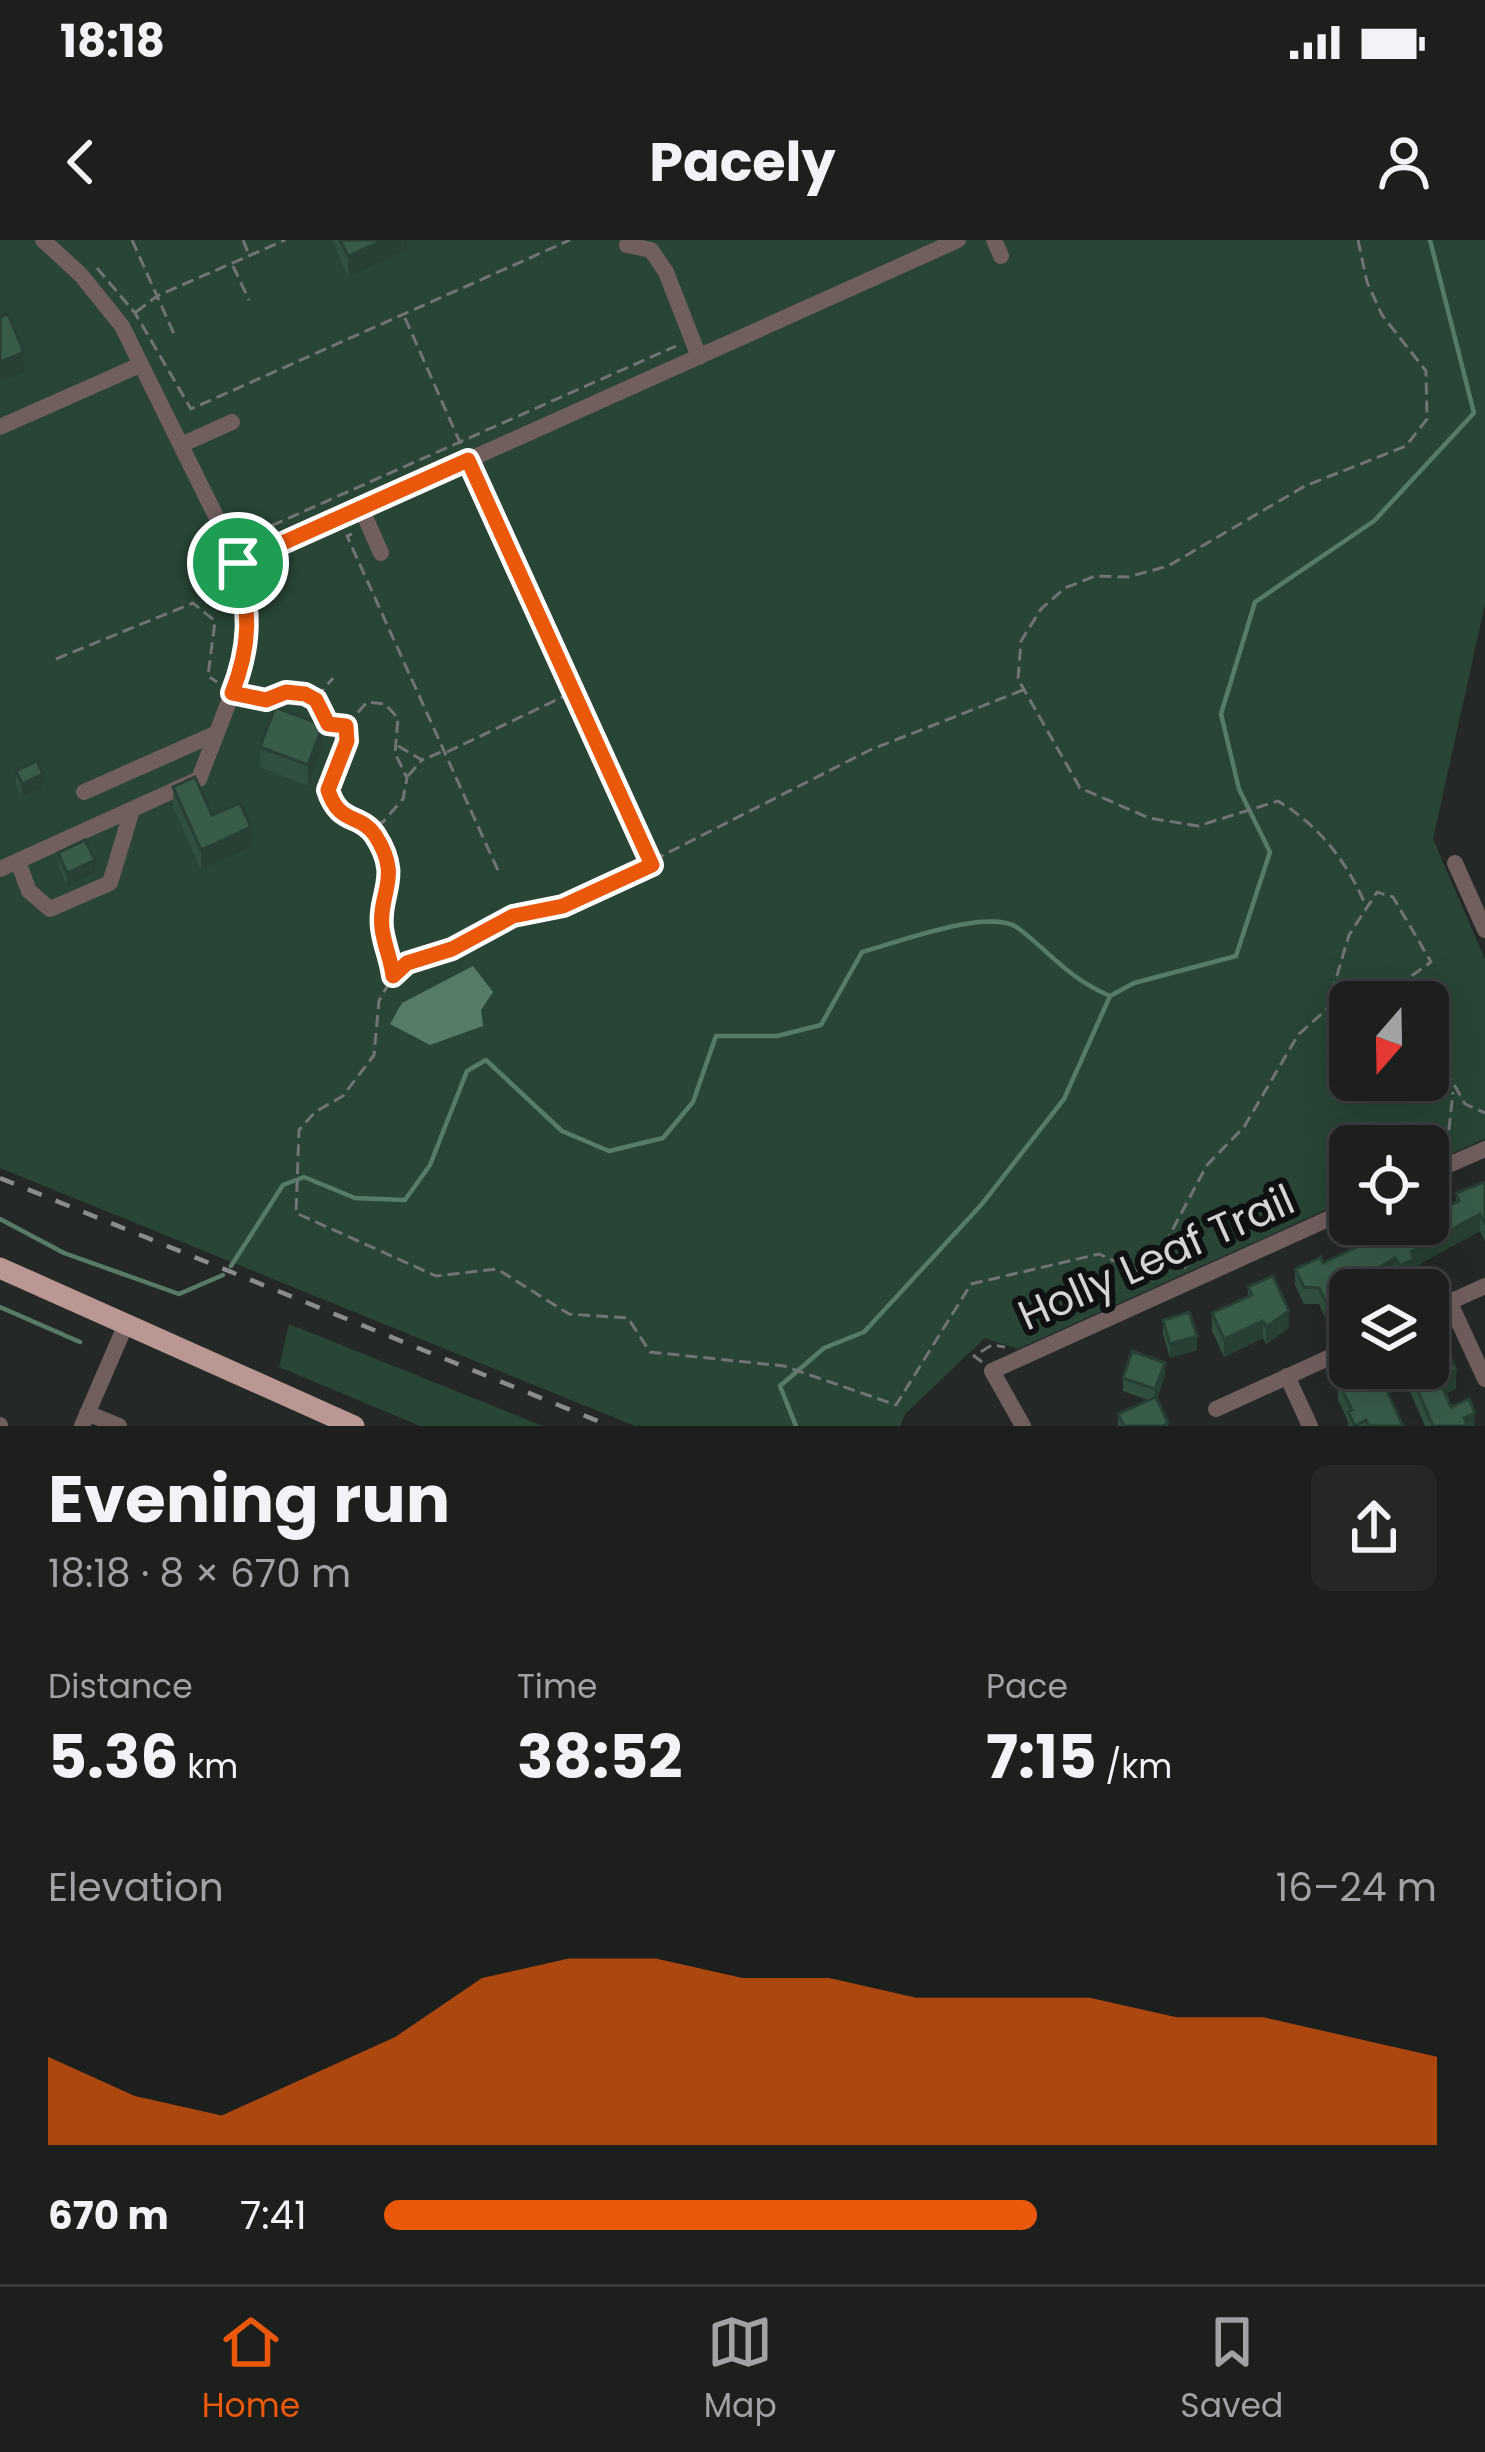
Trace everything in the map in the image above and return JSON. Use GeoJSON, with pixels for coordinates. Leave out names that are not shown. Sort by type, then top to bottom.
{"type":"FeatureCollection","features":[{"type":"Feature","properties":{"kind":"main road"},"geometry":{"type":"LineString","coordinates":[[0,1268],[354,1426]]}},
{"type":"Feature","properties":{"kind":"street"},"geometry":{"type":"LineString","coordinates":[[43,240],[81,275],[122,326],[238,563],[251,615],[245,660],[200,779],[9,866],[50,909],[110,883],[132,810]]}},
{"type":"Feature","properties":{"kind":"street"},"geometry":{"type":"LineString","coordinates":[[238,563],[365,517],[468,460],[958,240]]}},
{"type":"Feature","properties":{"kind":"street"},"geometry":{"type":"LineString","coordinates":[[627,245],[651,250],[666,272],[699,357]]}},
{"type":"Feature","properties":{"kind":"street"},"geometry":{"type":"LineString","coordinates":[[0,427],[140,365]]}},
{"type":"Feature","properties":{"kind":"street"},"geometry":{"type":"LineString","coordinates":[[181,445],[232,422]]}},
{"type":"Feature","properties":{"kind":"street"},"geometry":{"type":"LineString","coordinates":[[365,517],[381,553]]}},
{"type":"Feature","properties":{"kind":"street"},"geometry":{"type":"LineString","coordinates":[[84,792],[217,733]]}},
{"type":"Feature","properties":{"kind":"street"},"geometry":{"type":"LineString","coordinates":[[1456,863],[1485,930]]}},
{"type":"Feature","properties":{"kind":"street"},"geometry":{"type":"LineString","coordinates":[[1449,1164],[1485,1148]]}},
{"type":"Feature","properties":{"kind":"street","name":"Holly Leaf Trail"},"geometry":{"type":"LineString","coordinates":[[1023,1426],[992,1371],[1329,1219]]}},
{"type":"Feature","properties":{"kind":"street"},"geometry":{"type":"LineString","coordinates":[[1485,1286],[1450,1303],[1485,1379]]}},
{"type":"Feature","properties":{"kind":"street"},"geometry":{"type":"LineString","coordinates":[[119,1426],[84,1419],[126,1324]]}},
{"type":"Feature","properties":{"kind":"street"},"geometry":{"type":"LineString","coordinates":[[1216,1408],[1329,1357]]}},
{"type":"Feature","properties":{"kind":"street"},"geometry":{"type":"LineString","coordinates":[[1288,1376],[1310,1426]]}},
{"type":"Feature","properties":{"kind":"path"},"geometry":{"type":"LineString","coordinates":[[132,240],[174,334]]}},
{"type":"Feature","properties":{"kind":"path"},"geometry":{"type":"LineString","coordinates":[[243,240],[250,255]]}},
{"type":"Feature","properties":{"kind":"path"},"geometry":{"type":"LineString","coordinates":[[285,240],[157,296],[134,313],[191,410],[570,240]]}},
{"type":"Feature","properties":{"kind":"path"},"geometry":{"type":"LineString","coordinates":[[1358,240],[1367,282],[1382,315],[1426,371],[1427,419],[1406,446],[1305,486],[1168,566],[1128,577],[1095,577],[1065,588],[1041,609],[1021,641],[1018,679],[1080,788],[1102,802],[1198,826],[1278,801],[1300,814],[1344,857],[1367,908]]}},
{"type":"Feature","properties":{"kind":"path"},"geometry":{"type":"LineString","coordinates":[[232,264],[249,301]]}},
{"type":"Feature","properties":{"kind":"path"},"geometry":{"type":"LineString","coordinates":[[405,316],[652,865]]}},
{"type":"Feature","properties":{"kind":"path"},"geometry":{"type":"LineString","coordinates":[[255,532],[677,345]]}},
{"type":"Feature","properties":{"kind":"path"},"geometry":{"type":"LineString","coordinates":[[365,517],[347,536],[500,875]]}},
{"type":"Feature","properties":{"kind":"path"},"geometry":{"type":"LineString","coordinates":[[56,659],[193,602],[215,621],[208,676],[232,693],[266,700],[294,692],[316,700]]}},
{"type":"Feature","properties":{"kind":"path"},"geometry":{"type":"LineString","coordinates":[[316,700],[333,678]]}},
{"type":"Feature","properties":{"kind":"path"},"geometry":{"type":"LineString","coordinates":[[1023,690],[870,750],[652,865],[563,906],[513,916],[452,949],[407,963],[379,1001],[374,1055],[343,1096],[305,1120],[296,1142],[296,1213],[436,1276],[497,1269],[569,1314],[628,1318],[650,1352],[784,1366],[896,1405],[971,1284],[1099,1254],[1135,1270],[1151,1270],[1175,1217],[1208,1165],[1244,1127],[1298,1035],[1327,1009],[1349,935],[1377,892],[1393,897],[1432,962],[1404,981]]}},
{"type":"Feature","properties":{"kind":"path"},"geometry":{"type":"LineString","coordinates":[[367,826],[399,808],[407,778],[422,760],[574,692]]}},
{"type":"Feature","properties":{"kind":"path"},"geometry":{"type":"LineString","coordinates":[[316,700],[323,721],[346,726]]}},
{"type":"Feature","properties":{"kind":"path"},"geometry":{"type":"LineString","coordinates":[[393,976],[382,918],[392,884],[377,838],[367,826],[343,817],[328,790],[347,741],[346,726],[361,705],[385,704],[398,718],[395,753],[407,778]]}},
{"type":"Feature","properties":{"kind":"path"},"geometry":{"type":"LineString","coordinates":[[397,745],[422,760]]}},
{"type":"Feature","properties":{"kind":"path"},"geometry":{"type":"LineString","coordinates":[[377,838],[383,821]]}},
{"type":"Feature","properties":{"kind":"path"},"geometry":{"type":"LineString","coordinates":[[391,957],[407,963]]}},
{"type":"Feature","properties":{"kind":"path"},"geometry":{"type":"LineString","coordinates":[[1449,1078],[1465,1104],[1485,1113]]}},
{"type":"Feature","properties":{"kind":"path"},"geometry":{"type":"LineString","coordinates":[[1449,1130],[1453,1089]]}},
{"type":"Feature","properties":{"kind":"path"},"geometry":{"type":"LineString","coordinates":[[1162,1252],[1188,1269]]}},
{"type":"Feature","properties":{"kind":"path"},"geometry":{"type":"LineString","coordinates":[[1126,1297],[1135,1270]]}},
{"type":"Feature","properties":{"kind":"shaded area"},"geometry":{"type":"Polygon","coordinates":[[[0,240],[1485,240],[1485,604],[1433,839],[1485,959],[1485,1139],[1449,1155],[1449,1125],[1329,1125],[1329,1208],[1018,1349],[985,1338],[905,1414],[900,1426],[635,1426],[0,1168],[0,240]]]}},
{"type":"Feature","properties":{"kind":"shaded area"},"geometry":{"type":"Polygon","coordinates":[[[473,966],[493,992],[481,1010],[483,1026],[430,1045],[390,1024],[402,1003],[473,966]]]}},
{"type":"Feature","properties":{"kind":"shaded area"},"geometry":{"type":"Polygon","coordinates":[[[289,1324],[543,1426],[420,1426],[279,1367],[289,1324]]]}},
{"type":"Feature","properties":{"kind":"building"},"geometry":{"type":"Polygon","coordinates":[[[340,240],[384,240],[348,256],[340,240]]]}},
{"type":"Feature","properties":{"kind":"building"},"geometry":{"type":"Polygon","coordinates":[[[8,314],[24,352],[0,362],[0,317],[8,314]]]}},
{"type":"Feature","properties":{"kind":"building"},"geometry":{"type":"Polygon","coordinates":[[[275,707],[323,725],[308,765],[260,747],[275,707]]]}},
{"type":"Feature","properties":{"kind":"building"},"geometry":{"type":"Polygon","coordinates":[[[37,761],[43,774],[22,784],[16,771],[37,761]]]}},
{"type":"Feature","properties":{"kind":"building"},"geometry":{"type":"Polygon","coordinates":[[[195,777],[212,815],[240,803],[251,827],[201,850],[173,787],[195,777]]]}},
{"type":"Feature","properties":{"kind":"building"},"geometry":{"type":"Polygon","coordinates":[[[85,840],[95,860],[67,873],[58,853],[85,840]]]}},
{"type":"Feature","properties":{"kind":"building"},"geometry":{"type":"Polygon","coordinates":[[[1485,1182],[1485,1224],[1480,1214],[1449,1231],[1449,1206],[1459,1201],[1456,1193],[1485,1182]]]}},
{"type":"Feature","properties":{"kind":"building"},"geometry":{"type":"Polygon","coordinates":[[[1360,1245],[1424,1245],[1411,1252],[1414,1259],[1400,1266],[1395,1258],[1377,1269],[1329,1269],[1329,1298],[1325,1300],[1319,1288],[1304,1287],[1295,1269],[1321,1257],[1323,1263],[1360,1245]]]}},
{"type":"Feature","properties":{"kind":"building"},"geometry":{"type":"Polygon","coordinates":[[[1273,1276],[1289,1311],[1266,1327],[1263,1321],[1224,1339],[1212,1313],[1252,1295],[1248,1287],[1273,1276]]]}},
{"type":"Feature","properties":{"kind":"building"},"geometry":{"type":"Polygon","coordinates":[[[1189,1312],[1197,1336],[1170,1344],[1163,1320],[1189,1312]]]}},
{"type":"Feature","properties":{"kind":"building"},"geometry":{"type":"Polygon","coordinates":[[[1132,1351],[1165,1363],[1155,1389],[1123,1378],[1132,1351]]]}},
{"type":"Feature","properties":{"kind":"building"},"geometry":{"type":"Polygon","coordinates":[[[1342,1389],[1386,1389],[1403,1426],[1369,1426],[1366,1420],[1355,1426],[1348,1412],[1352,1410],[1342,1389]]]}},
{"type":"Feature","properties":{"kind":"building"},"geometry":{"type":"Polygon","coordinates":[[[1417,1389],[1443,1389],[1451,1407],[1469,1399],[1475,1413],[1464,1418],[1468,1426],[1433,1426],[1417,1389]]]}},
{"type":"Feature","properties":{"kind":"building"},"geometry":{"type":"Polygon","coordinates":[[[1156,1397],[1168,1423],[1124,1426],[1118,1414],[1156,1397]]]}},
{"type":"Feature","properties":{"kind":"waterway"},"geometry":{"type":"LineString","coordinates":[[796,1426],[780,1386],[824,1348],[864,1332],[982,1204],[1064,1099],[1110,996],[1134,983],[1236,956],[1270,852],[1239,789],[1221,714],[1255,602],[1374,521],[1474,413],[1430,240]]}},
{"type":"Feature","properties":{"kind":"waterway"},"geometry":{"type":"LineString","coordinates":[[231,1266],[283,1185],[304,1177],[355,1198],[405,1200],[430,1165],[467,1071],[486,1060],[562,1131],[609,1151],[663,1138],[693,1102],[716,1036],[777,1036],[821,1025],[862,952],[965,924],[1004,923],[1018,928],[1070,972],[1108,995]]}},
{"type":"Feature","properties":{"kind":"waterway"},"geometry":{"type":"LineString","coordinates":[[0,1219],[64,1253],[179,1294],[223,1275]]}},
{"type":"Feature","properties":{"kind":"waterway"},"geometry":{"type":"LineString","coordinates":[[0,1307],[80,1342]]}},
{"type":"Feature","properties":{"kind":"railway"},"geometry":{"type":"LineString","coordinates":[[0,1178],[610,1426]]}},
{"type":"Feature","properties":{"kind":"route"},"geometry":{"type":"LineString","coordinates":[[468,460],[652,865],[563,906],[498,922],[452,949],[407,963],[393,976],[382,929],[392,884],[389,872],[377,838],[367,826],[343,817],[328,790],[330,773],[347,741],[346,726],[323,721],[316,700],[305,694],[286,692],[258,700],[232,693],[245,660],[251,615],[238,563],[468,460]]}}]}
